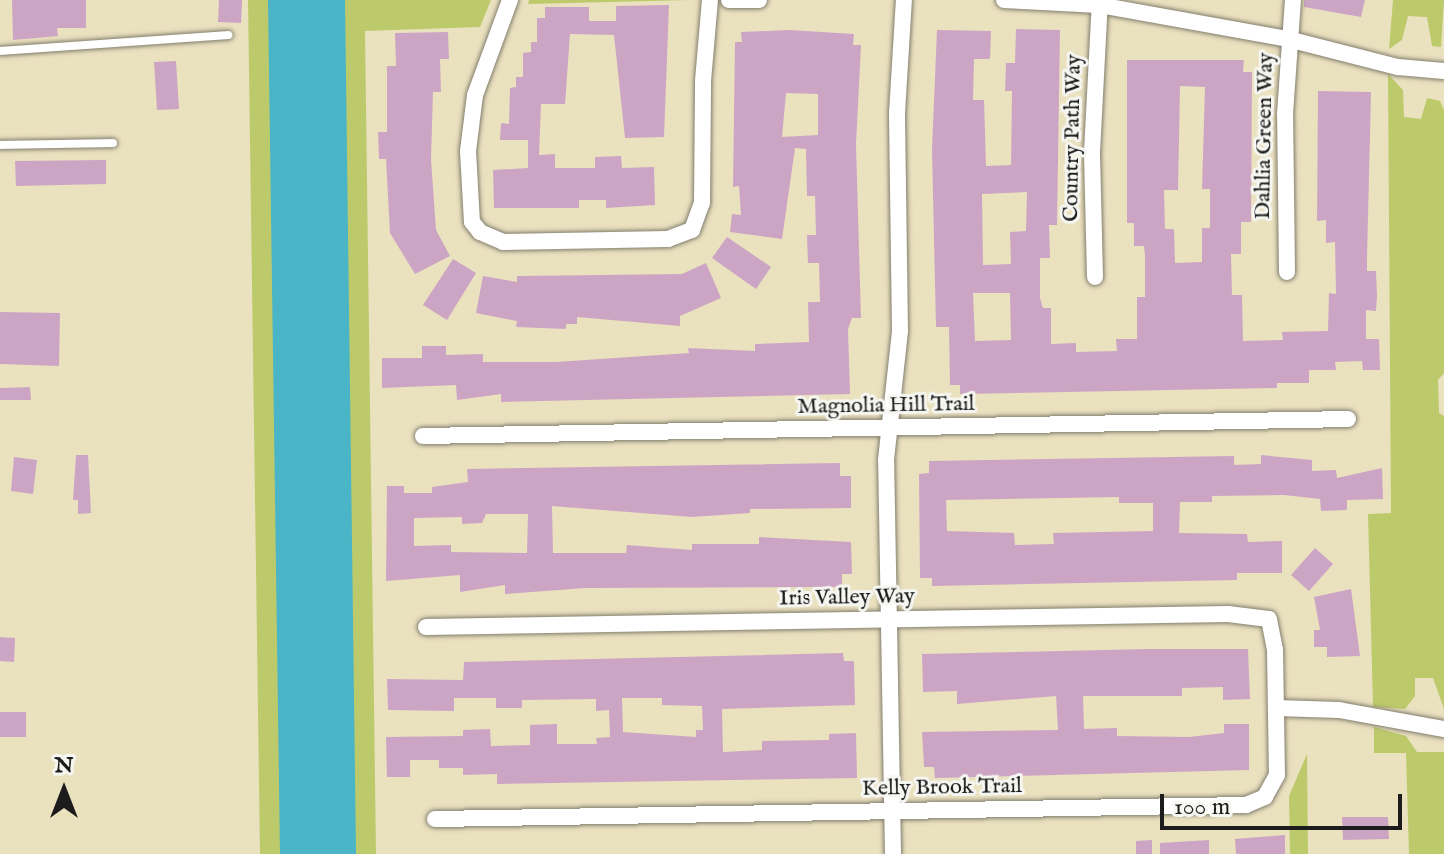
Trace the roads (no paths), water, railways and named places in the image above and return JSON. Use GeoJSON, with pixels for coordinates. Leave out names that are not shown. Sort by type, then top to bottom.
{"type":"FeatureCollection","features":[{"type":"Feature","properties":{"kind":"street"},"geometry":{"type":"LineString","coordinates":[[510,0],[469,124],[469,209],[480,232],[503,242],[668,239],[692,230],[702,203],[710,0]]}},
{"type":"Feature","properties":{"kind":"street"},"geometry":{"type":"LineString","coordinates":[[729,0],[759,0]]}},
{"type":"Feature","properties":{"kind":"street"},"geometry":{"type":"LineString","coordinates":[[893,854],[888,428],[900,331],[897,113],[904,0]]}},
{"type":"Feature","properties":{"kind":"street"},"geometry":{"type":"LineString","coordinates":[[1004,0],[1100,2],[1288,39],[1398,67],[1444,71]]}},
{"type":"Feature","properties":{"kind":"street","name":"Dahlia Green Way"},"geometry":{"type":"LineString","coordinates":[[1287,272],[1288,39],[1293,0]]}},
{"type":"Feature","properties":{"kind":"street","name":"Country Path Way"},"geometry":{"type":"LineString","coordinates":[[1095,277],[1092,152],[1100,2]]}},
{"type":"Feature","properties":{"kind":"street","name":"Magnolia Hill Trail"},"geometry":{"type":"LineString","coordinates":[[423,436],[1348,419]]}},
{"type":"Feature","properties":{"kind":"street","name":"Iris Valley Way"},"geometry":{"type":"LineString","coordinates":[[426,627],[1228,614],[1269,619]]}},
{"type":"Feature","properties":{"kind":"street","name":"Kelly Brook Trail"},"geometry":{"type":"LineString","coordinates":[[435,819],[1246,805],[1265,797],[1277,775],[1276,708],[1269,619]]}},
{"type":"Feature","properties":{"kind":"street"},"geometry":{"type":"LineString","coordinates":[[1276,708],[1339,710],[1444,729]]}},
{"type":"Feature","properties":{"kind":"lane"},"geometry":{"type":"LineString","coordinates":[[0,51],[228,35]]}},
{"type":"Feature","properties":{"kind":"lane"},"geometry":{"type":"LineString","coordinates":[[0,145],[113,143]]}},
{"type":"Feature","properties":{"kind":"water"},"geometry":{"type":"Polygon","coordinates":[[[268,0],[345,0],[356,854],[280,854],[268,0]]]}}]}
